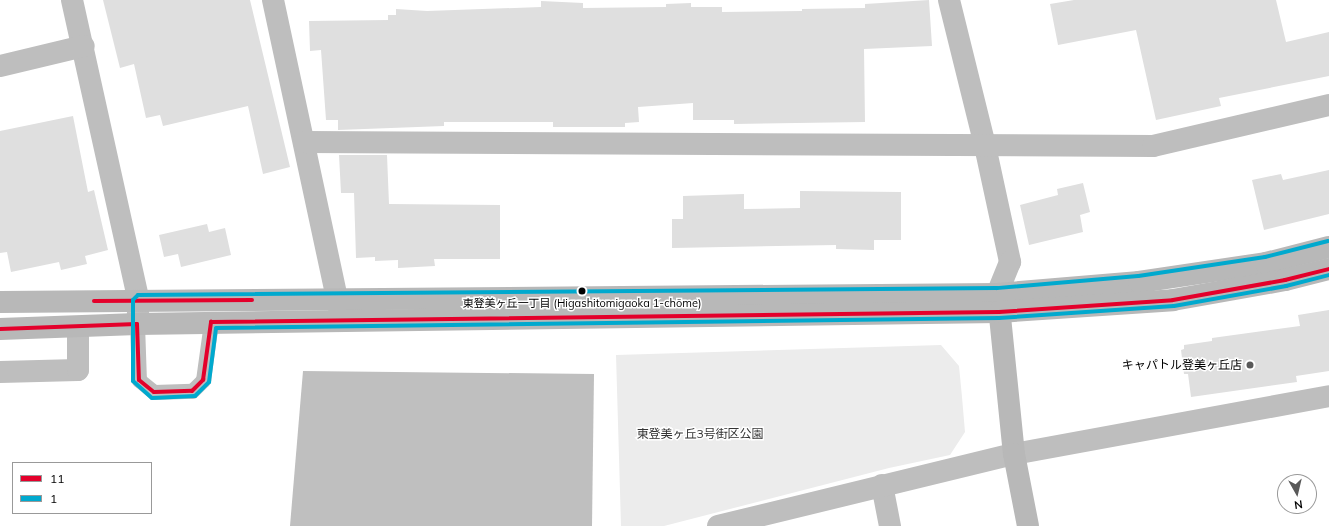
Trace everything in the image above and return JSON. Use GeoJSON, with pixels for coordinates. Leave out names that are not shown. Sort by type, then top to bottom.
{"type":"FeatureCollection","features":[{"type":"Feature","properties":{"kind":"street"},"geometry":{"type":"LineString","coordinates":[[72,0],[84,46],[139,301],[138,324]]}},
{"type":"Feature","properties":{"kind":"street"},"geometry":{"type":"LineString","coordinates":[[273,0],[340,310]]}},
{"type":"Feature","properties":{"kind":"street"},"geometry":{"type":"LineString","coordinates":[[949,0],[985,146],[1010,262],[998,303],[1014,454],[1028,526]]}},
{"type":"Feature","properties":{"kind":"street"},"geometry":{"type":"LineString","coordinates":[[0,66],[84,46]]}},
{"type":"Feature","properties":{"kind":"street"},"geometry":{"type":"LineString","coordinates":[[304,142],[1153,146],[1329,105]]}},
{"type":"Feature","properties":{"kind":"street"},"geometry":{"type":"LineString","coordinates":[[998,303],[1266,263],[1329,247]]}},
{"type":"Feature","properties":{"kind":"street"},"geometry":{"type":"LineString","coordinates":[[0,302],[139,301],[340,310],[1173,300],[1285,280],[1329,269]]}},
{"type":"Feature","properties":{"kind":"street"},"geometry":{"type":"LineString","coordinates":[[0,329],[78,328],[138,324],[211,322],[340,310]]}},
{"type":"Feature","properties":{"kind":"street"},"geometry":{"type":"LineString","coordinates":[[0,372],[78,370],[78,328]]}},
{"type":"Feature","properties":{"kind":"street"},"geometry":{"type":"LineString","coordinates":[[718,526],[1014,454],[1329,396]]}},
{"type":"Feature","properties":{"kind":"street"},"geometry":{"type":"LineString","coordinates":[[882,485],[890,526]]}},
{"type":"Feature","properties":{"kind":"lane"},"geometry":{"type":"LineString","coordinates":[[138,324],[139,380],[154,392],[192,391],[203,380],[211,322]]}},
{"type":"Feature","properties":{"kind":"green space","name":"東登美ヶ丘3号街区公園"},"geometry":{"type":"Polygon","coordinates":[[[941,345],[959,366],[965,432],[950,455],[889,468],[664,526],[621,526],[616,355],[941,345]]]}},
{"type":"Feature","properties":{"kind":"shaded area"},"geometry":{"type":"Polygon","coordinates":[[[303,371],[594,374],[592,526],[290,526],[303,371]]]}},
{"type":"Feature","properties":{"kind":"building"},"geometry":{"type":"Polygon","coordinates":[[[103,0],[250,0],[290,167],[263,174],[248,106],[163,126],[160,115],[146,118],[134,64],[120,68],[103,0]]]}},
{"type":"Feature","properties":{"kind":"building"},"geometry":{"type":"Polygon","coordinates":[[[929,0],[932,46],[864,49],[865,122],[734,124],[734,120],[693,120],[693,103],[638,107],[639,122],[625,123],[625,127],[553,127],[553,122],[444,122],[444,126],[338,130],[338,120],[326,120],[321,50],[310,51],[309,21],[388,20],[388,15],[396,15],[396,9],[427,11],[541,7],[541,1],[583,3],[583,8],[666,7],[666,4],[691,3],[691,7],[722,7],[722,12],[802,11],[802,9],[865,8],[865,4],[929,0]]]}},
{"type":"Feature","properties":{"kind":"building"},"geometry":{"type":"Polygon","coordinates":[[[1074,0],[1276,0],[1286,42],[1329,32],[1329,76],[1219,98],[1221,106],[1156,120],[1136,30],[1058,45],[1050,4],[1074,0]]]}},
{"type":"Feature","properties":{"kind":"building"},"geometry":{"type":"Polygon","coordinates":[[[73,116],[88,192],[94,190],[108,250],[85,256],[87,264],[61,270],[59,262],[11,272],[7,252],[0,253],[0,131],[73,116]]]}},
{"type":"Feature","properties":{"kind":"building"},"geometry":{"type":"Polygon","coordinates":[[[339,155],[387,155],[389,204],[500,205],[500,259],[434,259],[435,266],[398,268],[398,260],[375,261],[375,257],[356,258],[354,193],[341,193],[339,155]]]}},
{"type":"Feature","properties":{"kind":"building"},"geometry":{"type":"Polygon","coordinates":[[[1329,170],[1329,214],[1264,230],[1252,180],[1281,174],[1283,180],[1329,170]]]}},
{"type":"Feature","properties":{"kind":"building"},"geometry":{"type":"Polygon","coordinates":[[[1083,183],[1090,212],[1080,215],[1083,232],[1029,245],[1020,205],[1058,195],[1057,189],[1083,183]]]}},
{"type":"Feature","properties":{"kind":"building"},"geometry":{"type":"Polygon","coordinates":[[[800,191],[901,192],[901,240],[874,240],[874,250],[836,249],[836,245],[672,248],[672,219],[683,219],[683,196],[744,194],[744,209],[800,208],[800,191]]]}},
{"type":"Feature","properties":{"kind":"building"},"geometry":{"type":"Polygon","coordinates":[[[207,224],[209,232],[225,228],[231,255],[181,267],[178,254],[164,257],[159,235],[207,224]]]}},
{"type":"Feature","properties":{"kind":"building"},"geometry":{"type":"Polygon","coordinates":[[[1329,310],[1329,371],[1296,376],[1297,382],[1191,397],[1188,374],[1184,374],[1181,350],[1184,349],[1184,345],[1212,341],[1212,338],[1300,326],[1298,315],[1329,310]]]}},
{"type":"Feature","properties":{"kind":"transit line","name":"1"},"geometry":{"type":"LineString","coordinates":[[1328,241],[1265,257],[1138,276],[997,288],[138,295],[133,300],[133,381],[152,398],[195,396],[209,382],[216,328],[999,318],[1174,306],[1286,286],[1329,275]]}},
{"type":"Feature","properties":{"kind":"transit line","name":"11"},"geometry":{"type":"LineString","coordinates":[[0,329],[137,324],[139,380],[154,392],[192,391],[203,380],[211,322],[999,312],[1173,300],[1285,280],[1329,269]]}},
{"type":"Feature","properties":{"kind":"transit line","name":"11"},"geometry":{"type":"LineString","coordinates":[[94,301],[252,300]]}},
{"type":"Feature","properties":{"kind":"place","name":"東登美ヶ丘一丁目 (Higashitomigaoka 1-chōme)"},"geometry":{"type":"Point","coordinates":[582,291]}},
{"type":"Feature","properties":{"kind":"place","name":"キャパトル登美ヶ丘店"},"geometry":{"type":"Point","coordinates":[1250,365]}}]}
